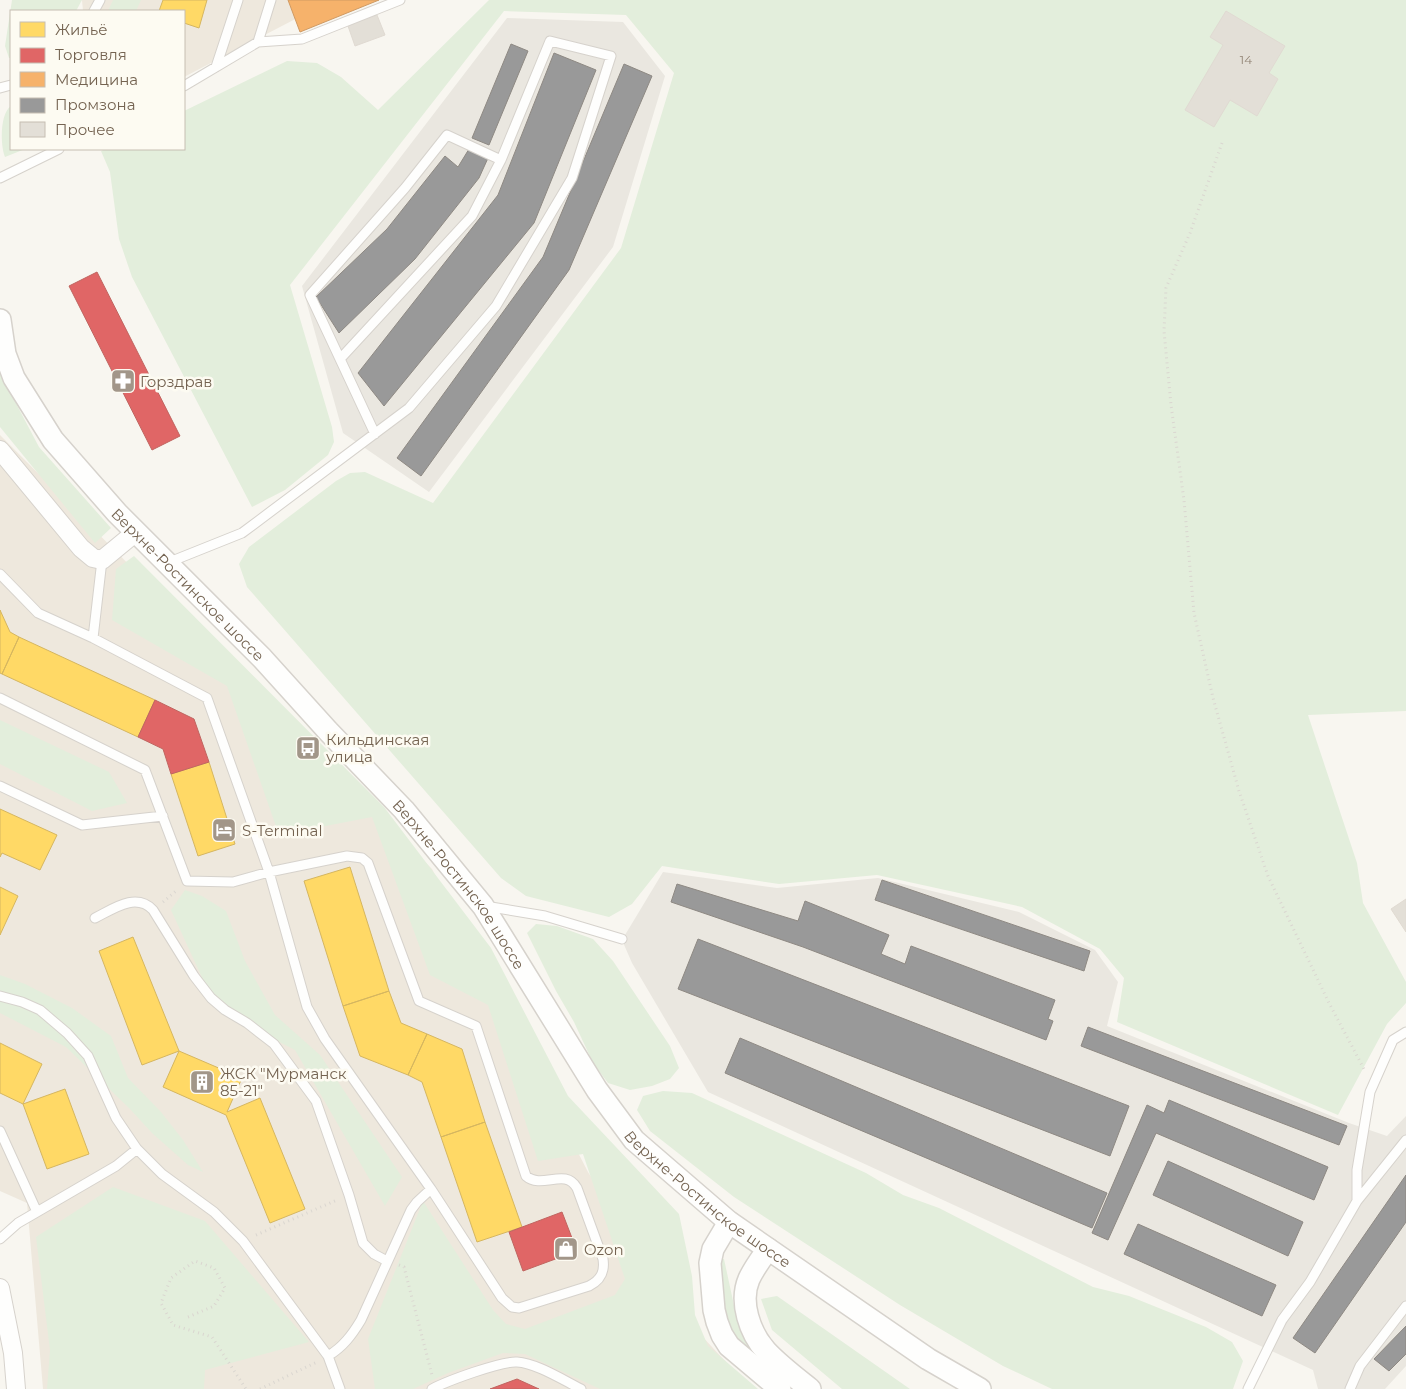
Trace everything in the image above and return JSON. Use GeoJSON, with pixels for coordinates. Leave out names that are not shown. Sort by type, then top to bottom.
{"type":"FeatureCollection","features":[{"type":"Feature","properties":{"kind":"street","name":"Верхне-Ростинское шоссе"},"geometry":{"type":"LineString","coordinates":[[0,320],[5,354],[14,378],[52,440],[136,532],[262,658],[328,731],[404,810],[483,906],[597,1090],[614,1116],[634,1140],[729,1222],[928,1358],[980,1389]]}},
{"type":"Feature","properties":{"kind":"street"},"geometry":{"type":"LineString","coordinates":[[0,450],[81,548],[93,558],[102,560],[136,532]]}},
{"type":"Feature","properties":{"kind":"street"},"geometry":{"type":"LineString","coordinates":[[729,1222],[713,1249],[710,1263],[714,1310],[717,1322],[729,1346],[780,1389]]}},
{"type":"Feature","properties":{"kind":"street"},"geometry":{"type":"LineString","coordinates":[[768,1249],[755,1268],[746,1290],[746,1307],[749,1321],[766,1351],[810,1389]]}},
{"type":"Feature","properties":{"kind":"street"},"geometry":{"type":"LineString","coordinates":[[0,1288],[14,1353],[16,1389]]}},
{"type":"Feature","properties":{"kind":"lane"},"geometry":{"type":"LineString","coordinates":[[216,67],[238,0]]}},
{"type":"Feature","properties":{"kind":"lane"},"geometry":{"type":"LineString","coordinates":[[258,42],[271,0]]}},
{"type":"Feature","properties":{"kind":"lane"},"geometry":{"type":"LineString","coordinates":[[185,85],[258,42],[302,39],[400,0]]}},
{"type":"Feature","properties":{"kind":"lane"},"geometry":{"type":"LineString","coordinates":[[166,563],[242,533],[409,408],[496,306],[572,178],[611,56],[550,41],[501,160],[472,216],[340,359]]}},
{"type":"Feature","properties":{"kind":"lane"},"geometry":{"type":"LineString","coordinates":[[375,434],[310,295],[405,188],[447,135],[501,160]]}},
{"type":"Feature","properties":{"kind":"lane"},"geometry":{"type":"LineString","coordinates":[[0,178],[57,150]]}},
{"type":"Feature","properties":{"kind":"lane"},"geometry":{"type":"LineString","coordinates":[[93,638],[102,560]]}},
{"type":"Feature","properties":{"kind":"lane"},"geometry":{"type":"LineString","coordinates":[[0,574],[38,613],[93,638],[207,698],[269,872],[307,1007],[325,1039],[431,1189],[502,1298],[512,1307],[526,1307],[597,1282],[602,1276],[604,1268],[603,1259],[574,1183],[566,1178],[535,1181],[526,1176],[476,1026],[419,1001],[368,863],[354,855],[269,872],[233,882],[187,881],[145,770],[0,698]]}},
{"type":"Feature","properties":{"kind":"lane"},"geometry":{"type":"LineString","coordinates":[[0,786],[82,825],[162,816]]}},
{"type":"Feature","properties":{"kind":"lane"},"geometry":{"type":"LineString","coordinates":[[95,918],[130,901],[148,905],[194,976],[211,998],[274,1044],[316,1102],[364,1243],[374,1254],[387,1261]]}},
{"type":"Feature","properties":{"kind":"lane"},"geometry":{"type":"LineString","coordinates":[[483,906],[546,916],[622,940]]}},
{"type":"Feature","properties":{"kind":"lane"},"geometry":{"type":"LineString","coordinates":[[0,996],[22,1002],[40,1010],[67,1033],[88,1056],[116,1118],[137,1149],[162,1174],[214,1212],[243,1241],[328,1356],[340,1389]]}},
{"type":"Feature","properties":{"kind":"lane"},"geometry":{"type":"LineString","coordinates":[[1357,1201],[1357,1170],[1370,1092],[1393,1040],[1406,1032]]}},
{"type":"Feature","properties":{"kind":"lane"},"geometry":{"type":"LineString","coordinates":[[0,1131],[37,1212]]}},
{"type":"Feature","properties":{"kind":"lane"},"geometry":{"type":"LineString","coordinates":[[1248,1389],[1282,1320],[1310,1282],[1357,1201],[1406,1140]]}},
{"type":"Feature","properties":{"kind":"lane"},"geometry":{"type":"LineString","coordinates":[[0,1239],[18,1223],[116,1166],[137,1149]]}},
{"type":"Feature","properties":{"kind":"lane"},"geometry":{"type":"LineString","coordinates":[[328,1356],[339,1350],[352,1336],[411,1210],[422,1195],[431,1189]]}},
{"type":"Feature","properties":{"kind":"lane"},"geometry":{"type":"LineString","coordinates":[[1350,1389],[1360,1366],[1406,1306]]}},
{"type":"Feature","properties":{"kind":"lane"},"geometry":{"type":"LineString","coordinates":[[433,1388],[499,1364],[517,1362],[532,1366],[581,1389]]}},
{"type":"Feature","properties":{"kind":"path"},"geometry":{"type":"LineString","coordinates":[[1222,142],[1190,233],[1166,288],[1165,340],[1171,405],[1184,500],[1194,613],[1213,698],[1239,790],[1268,876],[1329,1004],[1364,1067],[1370,1092]]}},
{"type":"Feature","properties":{"kind":"path"},"geometry":{"type":"LineString","coordinates":[[153,910],[187,881]]}},
{"type":"Feature","properties":{"kind":"path"},"geometry":{"type":"LineString","coordinates":[[243,1241],[349,1195]]}},
{"type":"Feature","properties":{"kind":"path"},"geometry":{"type":"LineString","coordinates":[[188,1318],[214,1306],[225,1288],[214,1268],[195,1261],[171,1278],[161,1303],[173,1325],[212,1337],[246,1389]]}},
{"type":"Feature","properties":{"kind":"path"},"geometry":{"type":"LineString","coordinates":[[387,1261],[404,1267],[433,1388]]}},
{"type":"Feature","properties":{"kind":"path"},"geometry":{"type":"LineString","coordinates":[[260,1389],[328,1356]]}},
{"type":"Feature","properties":{"kind":"shaded area"},"geometry":{"type":"Polygon","coordinates":[[[82,0],[332,0],[185,76],[185,10],[83,10],[82,0]]]}},
{"type":"Feature","properties":{"kind":"shaded area"},"geometry":{"type":"Polygon","coordinates":[[[507,18],[623,22],[665,76],[613,247],[429,492],[343,433],[302,286],[507,18]]]}},
{"type":"Feature","properties":{"kind":"shaded area"},"geometry":{"type":"Polygon","coordinates":[[[0,435],[432,869],[588,1172],[674,1306],[751,1389],[43,1389],[27,1203],[0,1191],[0,435]]]}},
{"type":"Feature","properties":{"kind":"shaded area"},"geometry":{"type":"Polygon","coordinates":[[[663,872],[777,888],[878,878],[1019,912],[1095,950],[1118,982],[1107,1026],[1349,1123],[1387,1136],[1406,1116],[1406,1366],[1385,1389],[1318,1389],[1313,1370],[708,1092],[632,963],[622,940],[663,872]]]}},
{"type":"Feature","properties":{"kind":"green space"},"geometry":{"type":"Polygon","coordinates":[[[12,0],[82,0],[77,10],[10,10],[12,0]]]}},
{"type":"Feature","properties":{"kind":"green space"},"geometry":{"type":"Polygon","coordinates":[[[113,0],[141,0],[136,10],[108,10],[113,0]]]}},
{"type":"Feature","properties":{"kind":"green space"},"geometry":{"type":"Polygon","coordinates":[[[489,0],[1406,0],[1406,711],[1308,715],[1357,863],[1363,903],[1406,982],[1406,1003],[1387,1024],[1338,1115],[1117,1022],[1124,978],[1100,949],[1022,907],[877,875],[779,884],[662,866],[632,904],[609,917],[526,896],[501,878],[247,587],[239,564],[249,547],[336,481],[350,473],[365,472],[433,503],[621,248],[674,73],[626,15],[504,11],[290,285],[332,427],[334,442],[328,455],[285,490],[252,507],[132,277],[119,239],[110,172],[101,151],[185,150],[185,111],[287,61],[317,63],[341,77],[378,110],[489,0]]]}},
{"type":"Feature","properties":{"kind":"green space"},"geometry":{"type":"Polygon","coordinates":[[[10,13],[10,58],[5,46],[10,13]]]}},
{"type":"Feature","properties":{"kind":"green space"},"geometry":{"type":"Polygon","coordinates":[[[10,107],[10,150],[22,150],[5,157],[2,145],[2,130],[7,110],[10,107]]]}},
{"type":"Feature","properties":{"kind":"green space"},"geometry":{"type":"Polygon","coordinates":[[[0,373],[39,447],[111,528],[95,543],[0,427],[0,373]]]}},
{"type":"Feature","properties":{"kind":"green space"},"geometry":{"type":"Polygon","coordinates":[[[134,556],[384,807],[491,948],[568,1096],[679,1214],[692,1276],[695,1315],[708,1346],[758,1389],[600,1389],[525,1354],[503,1353],[448,1373],[413,1389],[375,1389],[368,1339],[423,1201],[493,1310],[506,1324],[525,1329],[615,1295],[625,1279],[583,1154],[538,1161],[488,1005],[430,975],[372,817],[279,835],[227,686],[112,620],[116,569],[134,556]]]}},
{"type":"Feature","properties":{"kind":"green space"},"geometry":{"type":"Polygon","coordinates":[[[0,720],[109,772],[127,803],[92,811],[0,764],[0,720]]]}},
{"type":"Feature","properties":{"kind":"green space"},"geometry":{"type":"Polygon","coordinates":[[[185,890],[202,896],[226,911],[245,961],[275,1015],[320,1055],[402,1177],[385,1206],[295,1050],[217,1010],[171,910],[185,890]]]}},
{"type":"Feature","properties":{"kind":"green space"},"geometry":{"type":"Polygon","coordinates":[[[536,924],[557,926],[593,939],[613,961],[670,1046],[679,1068],[670,1079],[652,1086],[630,1090],[608,1083],[593,1063],[574,1022],[527,933],[536,924]]]}},
{"type":"Feature","properties":{"kind":"green space"},"geometry":{"type":"Polygon","coordinates":[[[0,975],[25,984],[72,1008],[111,1036],[128,1078],[161,1112],[183,1140],[203,1172],[188,1165],[152,1133],[66,1047],[0,1013],[0,975]]]}},
{"type":"Feature","properties":{"kind":"green space"},"geometry":{"type":"Polygon","coordinates":[[[663,1091],[692,1093],[866,1173],[903,1195],[939,1208],[1093,1287],[1129,1296],[1206,1327],[1232,1342],[1243,1361],[1233,1389],[1052,1389],[1003,1366],[900,1305],[734,1197],[650,1131],[637,1110],[643,1096],[663,1091]]]}},
{"type":"Feature","properties":{"kind":"green space"},"geometry":{"type":"Polygon","coordinates":[[[113,1187],[205,1221],[309,1342],[205,1370],[204,1389],[47,1389],[50,1350],[36,1237],[113,1187]]]}},
{"type":"Feature","properties":{"kind":"green space"},"geometry":{"type":"Polygon","coordinates":[[[718,1259],[724,1259],[735,1310],[744,1335],[757,1356],[737,1342],[722,1317],[718,1259]]]}},
{"type":"Feature","properties":{"kind":"green space"},"geometry":{"type":"Polygon","coordinates":[[[777,1296],[910,1389],[842,1389],[772,1330],[761,1299],[777,1296]]]}},
{"type":"Feature","properties":{"kind":"building: Жильё"},"geometry":{"type":"Polygon","coordinates":[[[163,0],[207,0],[199,28],[185,23],[185,10],[159,10],[163,0]]]}},
{"type":"Feature","properties":{"kind":"building: Жильё"},"geometry":{"type":"Polygon","coordinates":[[[0,610],[10,632],[19,637],[2,674],[0,673],[0,610]]]}},
{"type":"Feature","properties":{"kind":"building: Жильё"},"geometry":{"type":"Polygon","coordinates":[[[19,637],[155,700],[138,737],[2,674],[19,637]]]}},
{"type":"Feature","properties":{"kind":"building: Жильё"},"geometry":{"type":"Polygon","coordinates":[[[209,762],[235,844],[198,856],[171,774],[209,762]]]}},
{"type":"Feature","properties":{"kind":"building: Жильё"},"geometry":{"type":"Polygon","coordinates":[[[0,809],[57,835],[40,870],[2,853],[0,857],[0,809]]]}},
{"type":"Feature","properties":{"kind":"building: Жильё"},"geometry":{"type":"Polygon","coordinates":[[[350,867],[389,991],[343,1006],[304,881],[350,867]]]}},
{"type":"Feature","properties":{"kind":"building: Жильё"},"geometry":{"type":"Polygon","coordinates":[[[0,887],[18,896],[0,935],[0,887]]]}},
{"type":"Feature","properties":{"kind":"building: Жильё"},"geometry":{"type":"Polygon","coordinates":[[[133,937],[179,1051],[142,1065],[99,951],[133,937]]]}},
{"type":"Feature","properties":{"kind":"building: Жильё"},"geometry":{"type":"Polygon","coordinates":[[[389,991],[401,1023],[427,1034],[408,1075],[360,1056],[343,1006],[389,991]]]}},
{"type":"Feature","properties":{"kind":"building: Жильё"},"geometry":{"type":"Polygon","coordinates":[[[427,1034],[462,1049],[485,1122],[441,1137],[422,1082],[408,1075],[427,1034]]]}},
{"type":"Feature","properties":{"kind":"building: Жильё"},"geometry":{"type":"Polygon","coordinates":[[[0,1043],[42,1064],[23,1104],[0,1093],[0,1043]]]}},
{"type":"Feature","properties":{"kind":"building: Жильё","name":"ЖСК \"Мурманск 85-21\""},"geometry":{"type":"Polygon","coordinates":[[[179,1051],[242,1078],[227,1112],[260,1098],[305,1209],[270,1223],[226,1115],[163,1087],[179,1051]]]}},
{"type":"Feature","properties":{"kind":"building: Жильё"},"geometry":{"type":"Polygon","coordinates":[[[65,1089],[89,1154],[47,1169],[23,1104],[65,1089]]]}},
{"type":"Feature","properties":{"kind":"building: Жильё"},"geometry":{"type":"Polygon","coordinates":[[[485,1122],[522,1227],[477,1242],[441,1137],[485,1122]]]}},
{"type":"Feature","properties":{"kind":"building: Торговля"},"geometry":{"type":"Polygon","coordinates":[[[97,272],[180,436],[152,450],[69,286],[97,272]]]}},
{"type":"Feature","properties":{"kind":"building: Торговля"},"geometry":{"type":"Polygon","coordinates":[[[155,700],[194,719],[209,762],[171,774],[163,749],[138,737],[155,700]]]}},
{"type":"Feature","properties":{"kind":"building: Торговля"},"geometry":{"type":"Polygon","coordinates":[[[562,1212],[577,1251],[523,1271],[509,1232],[562,1212]]]}},
{"type":"Feature","properties":{"kind":"building: Торговля"},"geometry":{"type":"Polygon","coordinates":[[[517,1379],[539,1389],[490,1389],[517,1379]]]}},
{"type":"Feature","properties":{"kind":"building: Медицина"},"geometry":{"type":"Polygon","coordinates":[[[288,0],[379,0],[300,32],[288,0]]]}},
{"type":"Feature","properties":{"kind":"building: Промзона"},"geometry":{"type":"Polygon","coordinates":[[[511,44],[528,51],[489,145],[472,138],[511,44]]]}},
{"type":"Feature","properties":{"kind":"building: Промзона"},"geometry":{"type":"Polygon","coordinates":[[[554,53],[596,70],[534,223],[384,406],[358,373],[498,195],[554,53]]]}},
{"type":"Feature","properties":{"kind":"building: Промзона"},"geometry":{"type":"Polygon","coordinates":[[[624,64],[652,76],[569,270],[421,476],[397,458],[543,257],[624,64]]]}},
{"type":"Feature","properties":{"kind":"building: Промзона"},"geometry":{"type":"Polygon","coordinates":[[[469,149],[488,158],[479,178],[415,259],[339,333],[316,297],[387,229],[445,156],[458,167],[469,149]]]}},
{"type":"Feature","properties":{"kind":"building: Промзона"},"geometry":{"type":"Polygon","coordinates":[[[882,880],[1090,951],[1084,971],[875,900],[882,880]]]}},
{"type":"Feature","properties":{"kind":"building: Промзона"},"geometry":{"type":"Polygon","coordinates":[[[677,884],[798,921],[805,901],[889,935],[881,954],[905,964],[911,946],[1055,1000],[1048,1019],[1053,1021],[1046,1040],[803,947],[671,902],[677,884]]]}},
{"type":"Feature","properties":{"kind":"building: Промзона"},"geometry":{"type":"Polygon","coordinates":[[[698,939],[1129,1106],[1110,1156],[678,989],[698,939]]]}},
{"type":"Feature","properties":{"kind":"building: Промзона"},"geometry":{"type":"Polygon","coordinates":[[[1088,1027],[1347,1126],[1339,1145],[1081,1046],[1088,1027]]]}},
{"type":"Feature","properties":{"kind":"building: Промзона"},"geometry":{"type":"Polygon","coordinates":[[[740,1038],[1107,1193],[1092,1228],[725,1073],[740,1038]]]}},
{"type":"Feature","properties":{"kind":"building: Промзона"},"geometry":{"type":"Polygon","coordinates":[[[1169,1100],[1328,1167],[1314,1200],[1156,1133],[1108,1240],[1092,1233],[1147,1105],[1164,1113],[1169,1100]]]}},
{"type":"Feature","properties":{"kind":"building: Промзона"},"geometry":{"type":"Polygon","coordinates":[[[1168,1161],[1303,1222],[1288,1256],[1153,1195],[1168,1161]]]}},
{"type":"Feature","properties":{"kind":"building: Промзона"},"geometry":{"type":"Polygon","coordinates":[[[1406,1175],[1406,1222],[1315,1353],[1293,1338],[1406,1175]]]}},
{"type":"Feature","properties":{"kind":"building: Промзона"},"geometry":{"type":"Polygon","coordinates":[[[1138,1224],[1276,1285],[1262,1316],[1124,1254],[1138,1224]]]}},
{"type":"Feature","properties":{"kind":"building: Промзона"},"geometry":{"type":"Polygon","coordinates":[[[1406,1326],[1406,1354],[1389,1371],[1374,1359],[1406,1326]]]}},
{"type":"Feature","properties":{"kind":"building: Прочее"},"geometry":{"type":"Polygon","coordinates":[[[1226,11],[1285,46],[1269,73],[1278,79],[1257,116],[1230,100],[1214,127],[1185,110],[1223,45],[1210,37],[1226,11]]]}},
{"type":"Feature","properties":{"kind":"building: Прочее"},"geometry":{"type":"Polygon","coordinates":[[[377,15],[385,35],[355,46],[348,26],[377,15]]]}},
{"type":"Feature","properties":{"kind":"building: Прочее"},"geometry":{"type":"Polygon","coordinates":[[[1406,899],[1406,932],[1391,909],[1406,899]]]}},
{"type":"Feature","properties":{"kind":"place","name":"Горздрав"},"geometry":{"type":"Point","coordinates":[123,381]}},
{"type":"Feature","properties":{"kind":"place","name":"Кильдинская улица"},"geometry":{"type":"Point","coordinates":[308,748]}},
{"type":"Feature","properties":{"kind":"place","name":"S-Terminal"},"geometry":{"type":"Point","coordinates":[224,830]}},
{"type":"Feature","properties":{"kind":"place","name":"ЖСК \"Мурманск 85-21\""},"geometry":{"type":"Point","coordinates":[202,1082]}},
{"type":"Feature","properties":{"kind":"place","name":"Ozon"},"geometry":{"type":"Point","coordinates":[566,1249]}}]}
